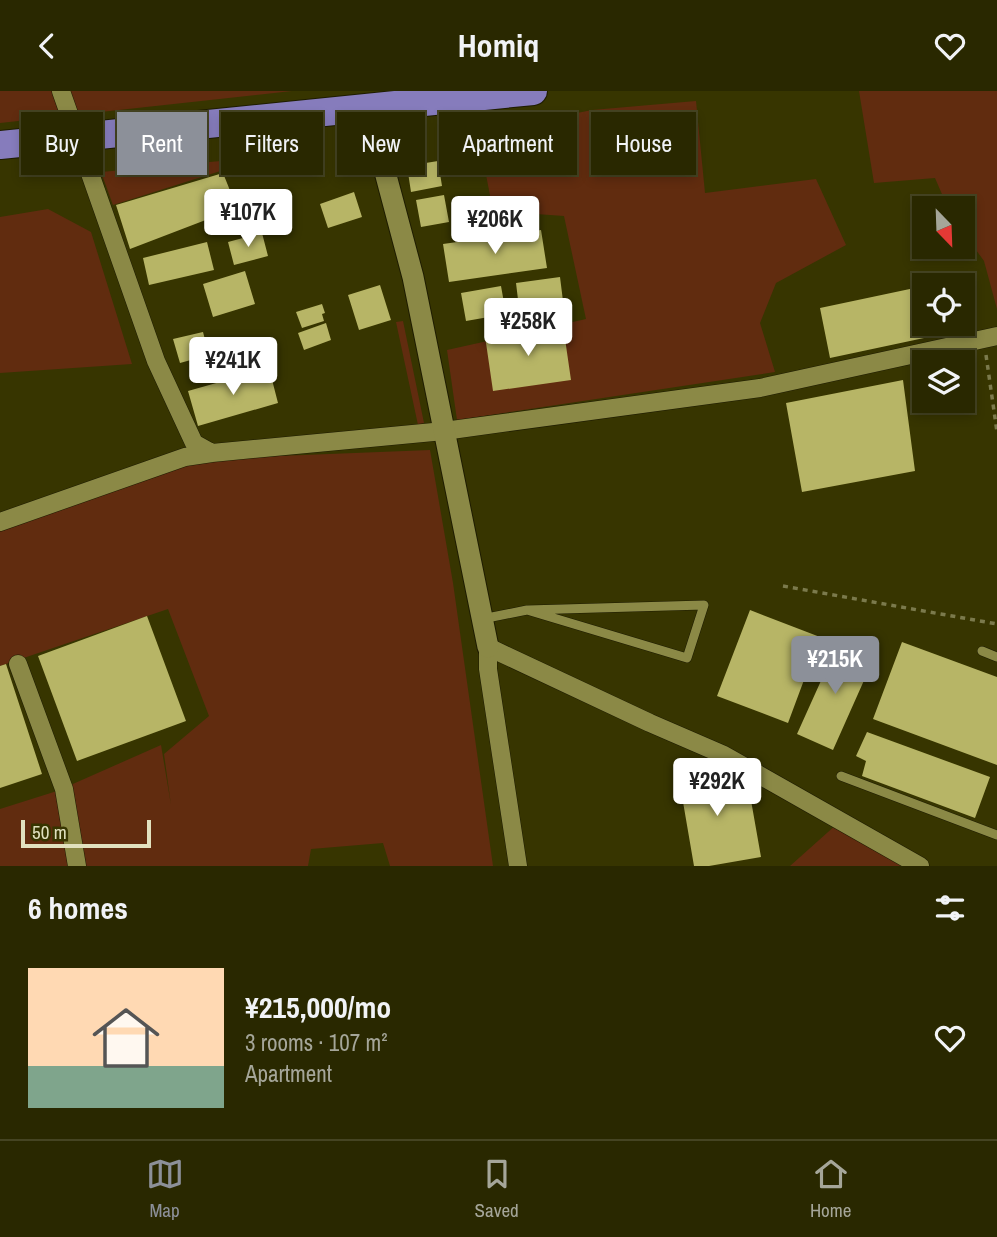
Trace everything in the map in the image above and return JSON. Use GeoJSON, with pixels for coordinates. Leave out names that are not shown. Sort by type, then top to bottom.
{"type":"FeatureCollection","features":[{"type":"Feature","properties":{"kind":"highway"},"geometry":{"type":"LineString","coordinates":[[103,134],[533,91]]}},
{"type":"Feature","properties":{"kind":"highway"},"geometry":{"type":"LineString","coordinates":[[0,145],[21,143]]}},
{"type":"Feature","properties":{"kind":"street"},"geometry":{"type":"LineString","coordinates":[[61,91],[68,112]]}},
{"type":"Feature","properties":{"kind":"street"},"geometry":{"type":"LineString","coordinates":[[368,108],[413,277],[488,647],[488,669],[518,866]]}},
{"type":"Feature","properties":{"kind":"street"},"geometry":{"type":"LineString","coordinates":[[90,175],[156,361],[194,443],[212,453]]}},
{"type":"Feature","properties":{"kind":"street"},"geometry":{"type":"LineString","coordinates":[[0,522],[185,457],[444,431],[760,388],[990,337]]}},
{"type":"Feature","properties":{"kind":"street"},"geometry":{"type":"LineString","coordinates":[[488,647],[724,755],[920,866]]}},
{"type":"Feature","properties":{"kind":"street"},"geometry":{"type":"LineString","coordinates":[[18,664],[64,789],[77,866]]}},
{"type":"Feature","properties":{"kind":"lane"},"geometry":{"type":"LineString","coordinates":[[482,619],[527,610],[704,605],[687,658],[527,610]]}},
{"type":"Feature","properties":{"kind":"lane"},"geometry":{"type":"LineString","coordinates":[[982,651],[997,657]]}},
{"type":"Feature","properties":{"kind":"lane"},"geometry":{"type":"LineString","coordinates":[[841,776],[997,835]]}},
{"type":"Feature","properties":{"kind":"path"},"geometry":{"type":"LineString","coordinates":[[990,337],[997,432]]}},
{"type":"Feature","properties":{"kind":"path"},"geometry":{"type":"LineString","coordinates":[[783,586],[997,624]]}},
{"type":"Feature","properties":{"kind":"shaded area"},"geometry":{"type":"Polygon","coordinates":[[[0,91],[292,91],[100,112],[21,112],[21,121],[0,123],[0,91]]]}},
{"type":"Feature","properties":{"kind":"shaded area"},"geometry":{"type":"Polygon","coordinates":[[[859,91],[997,91],[997,309],[984,261],[975,249],[975,196],[943,196],[935,178],[874,183],[859,91]]]}},
{"type":"Feature","properties":{"kind":"shaded area"},"geometry":{"type":"Polygon","coordinates":[[[696,101],[705,193],[816,179],[846,245],[776,283],[760,323],[775,372],[457,420],[447,350],[586,319],[564,216],[493,211],[486,175],[577,175],[577,113],[696,101]]]}},
{"type":"Feature","properties":{"kind":"shaded area"},"geometry":{"type":"Polygon","coordinates":[[[221,161],[221,171],[113,205],[102,175],[103,172],[117,171],[117,175],[207,175],[207,162],[221,161]]]}},
{"type":"Feature","properties":{"kind":"shaded area"},"geometry":{"type":"Polygon","coordinates":[[[48,209],[91,232],[132,364],[0,373],[0,217],[48,209]]]}},
{"type":"Feature","properties":{"kind":"shaded area"},"geometry":{"type":"Polygon","coordinates":[[[403,321],[424,423],[418,425],[396,322],[403,321]]]}},
{"type":"Feature","properties":{"kind":"shaded area"},"geometry":{"type":"Polygon","coordinates":[[[430,450],[453,583],[493,866],[390,866],[383,843],[311,849],[308,866],[0,866],[0,809],[57,791],[161,745],[171,805],[164,754],[209,716],[168,609],[0,666],[0,523],[206,459],[430,450]]]}},
{"type":"Feature","properties":{"kind":"shaded area"},"geometry":{"type":"Polygon","coordinates":[[[837,824],[903,866],[790,866],[837,824]]]}},
{"type":"Feature","properties":{"kind":"building"},"geometry":{"type":"Polygon","coordinates":[[[438,161],[442,186],[411,192],[408,175],[425,175],[425,163],[438,161]]]}},
{"type":"Feature","properties":{"kind":"building"},"geometry":{"type":"Polygon","coordinates":[[[221,174],[237,208],[130,249],[116,205],[221,174]]]}},
{"type":"Feature","properties":{"kind":"building"},"geometry":{"type":"Polygon","coordinates":[[[354,192],[362,217],[328,228],[320,204],[354,192]]]}},
{"type":"Feature","properties":{"kind":"building"},"geometry":{"type":"Polygon","coordinates":[[[444,195],[449,222],[421,227],[416,200],[444,195]]]}},
{"type":"Feature","properties":{"kind":"building"},"geometry":{"type":"Polygon","coordinates":[[[541,230],[547,268],[449,282],[443,244],[541,230]]]}},
{"type":"Feature","properties":{"kind":"building"},"geometry":{"type":"Polygon","coordinates":[[[262,233],[268,256],[234,265],[228,242],[262,233]]]}},
{"type":"Feature","properties":{"kind":"building"},"geometry":{"type":"Polygon","coordinates":[[[207,242],[214,270],[149,285],[143,258],[207,242]]]}},
{"type":"Feature","properties":{"kind":"building"},"geometry":{"type":"Polygon","coordinates":[[[245,271],[255,304],[213,317],[203,284],[245,271]]]}},
{"type":"Feature","properties":{"kind":"building"},"geometry":{"type":"Polygon","coordinates":[[[560,277],[564,309],[520,316],[516,283],[560,277]]]}},
{"type":"Feature","properties":{"kind":"building"},"geometry":{"type":"Polygon","coordinates":[[[380,285],[391,320],[359,330],[348,295],[380,285]]]}},
{"type":"Feature","properties":{"kind":"building"},"geometry":{"type":"Polygon","coordinates":[[[501,286],[506,314],[466,321],[461,293],[501,286]]]}},
{"type":"Feature","properties":{"kind":"building"},"geometry":{"type":"Polygon","coordinates":[[[912,289],[912,336],[933,336],[830,358],[820,308],[912,289]]]}},
{"type":"Feature","properties":{"kind":"building"},"geometry":{"type":"Polygon","coordinates":[[[322,304],[324,321],[302,328],[296,312],[322,304]]]}},
{"type":"Feature","properties":{"kind":"building"},"geometry":{"type":"Polygon","coordinates":[[[326,323],[331,340],[304,350],[298,333],[326,323]]]}},
{"type":"Feature","properties":{"kind":"building"},"geometry":{"type":"Polygon","coordinates":[[[563,325],[571,380],[493,391],[485,336],[563,325]]]}},
{"type":"Feature","properties":{"kind":"building"},"geometry":{"type":"Polygon","coordinates":[[[203,332],[209,355],[180,363],[173,339],[203,332]]]}},
{"type":"Feature","properties":{"kind":"building"},"geometry":{"type":"Polygon","coordinates":[[[269,368],[278,403],[198,426],[188,391],[269,368]]]}},
{"type":"Feature","properties":{"kind":"building"},"geometry":{"type":"Polygon","coordinates":[[[903,380],[915,471],[802,492],[786,403],[903,380]]]}},
{"type":"Feature","properties":{"kind":"building"},"geometry":{"type":"Polygon","coordinates":[[[750,610],[820,637],[788,723],[717,696],[750,610]]]}},
{"type":"Feature","properties":{"kind":"building"},"geometry":{"type":"Polygon","coordinates":[[[147,616],[186,721],[77,761],[38,656],[147,616]]]}},
{"type":"Feature","properties":{"kind":"building"},"geometry":{"type":"Polygon","coordinates":[[[902,642],[997,677],[997,765],[873,719],[902,642]]]}},
{"type":"Feature","properties":{"kind":"building"},"geometry":{"type":"Polygon","coordinates":[[[838,643],[874,658],[833,750],[797,734],[838,643]]]}},
{"type":"Feature","properties":{"kind":"building"},"geometry":{"type":"Polygon","coordinates":[[[6,664],[42,774],[0,788],[0,666],[6,664]]]}},
{"type":"Feature","properties":{"kind":"building"},"geometry":{"type":"Polygon","coordinates":[[[867,732],[990,777],[975,818],[862,776],[866,761],[856,756],[867,732]]]}},
{"type":"Feature","properties":{"kind":"building"},"geometry":{"type":"Polygon","coordinates":[[[676,761],[708,763],[711,785],[749,789],[761,857],[694,866],[676,761]]]}}]}
